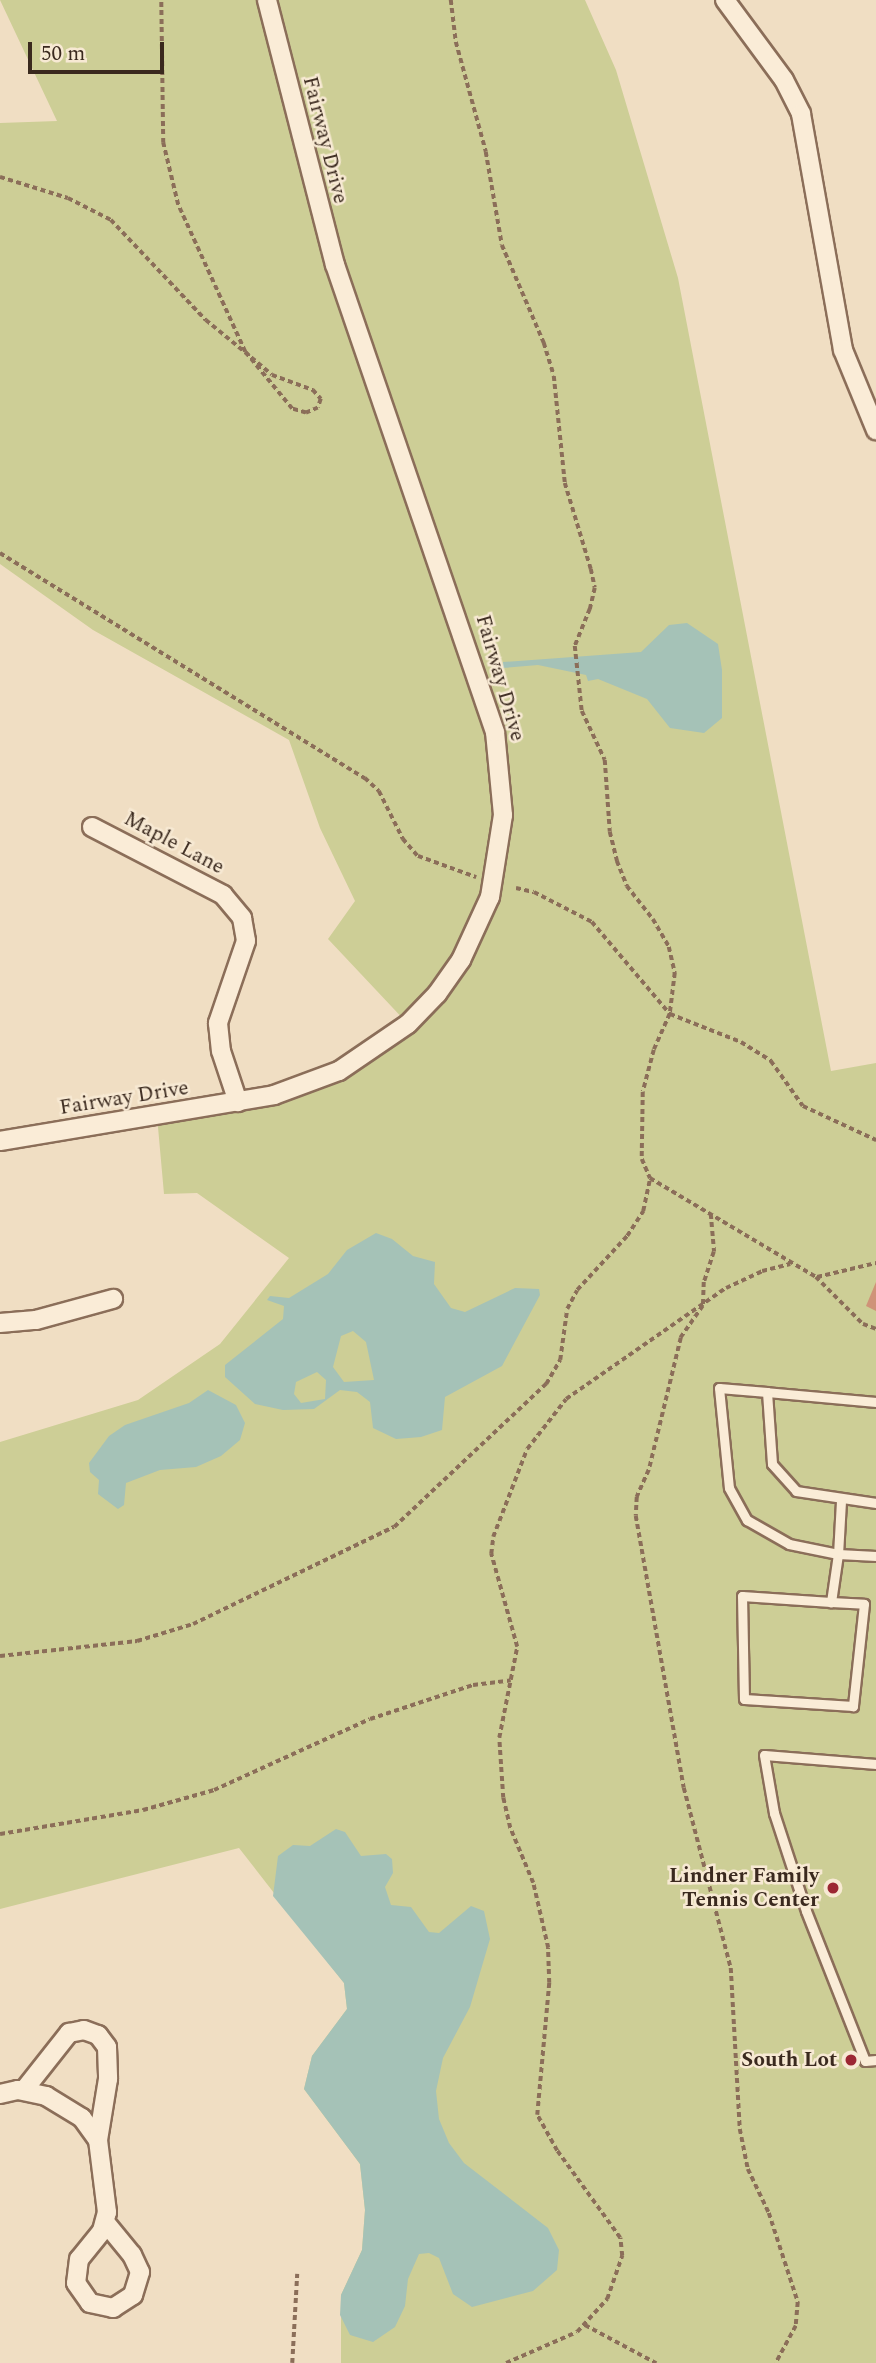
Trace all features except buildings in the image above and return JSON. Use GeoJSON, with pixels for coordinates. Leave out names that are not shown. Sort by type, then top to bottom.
{"type":"FeatureCollection","features":[{"type":"Feature","properties":{"kind":"street","name":"Fairway Drive"},"geometry":{"type":"LineString","coordinates":[[0,1142],[238,1102],[295,1089],[339,1071],[408,1024],[437,994],[480,923],[499,856],[503,815],[495,732],[480,679],[335,265],[267,0]]}},
{"type":"Feature","properties":{"kind":"street"},"geometry":{"type":"LineString","coordinates":[[725,0],[784,80],[801,114],[843,351],[876,430]]}},
{"type":"Feature","properties":{"kind":"street","name":"Maple Lane"},"geometry":{"type":"LineString","coordinates":[[92,827],[223,895],[242,918],[243,952],[218,1023],[221,1051],[238,1102]]}},
{"type":"Feature","properties":{"kind":"street"},"geometry":{"type":"LineString","coordinates":[[0,1322],[36,1320],[113,1299]]}},
{"type":"Feature","properties":{"kind":"street"},"geometry":{"type":"LineString","coordinates":[[24,2091],[69,2033],[84,2029],[97,2035],[107,2047],[108,2079],[98,2140],[106,2170],[105,2222],[79,2259],[76,2283],[90,2303],[113,2308],[133,2295],[140,2272],[132,2255],[105,2222]]}},
{"type":"Feature","properties":{"kind":"street"},"geometry":{"type":"LineString","coordinates":[[0,2094],[24,2091],[71,2109],[98,2140]]}},
{"type":"Feature","properties":{"kind":"lane"},"geometry":{"type":"LineString","coordinates":[[876,1402],[719,1388],[729,1488],[747,1520],[789,1544],[838,1554],[876,1556]]}},
{"type":"Feature","properties":{"kind":"lane"},"geometry":{"type":"LineString","coordinates":[[767,1392],[772,1464],[796,1491],[841,1501],[876,1503]]}},
{"type":"Feature","properties":{"kind":"lane"},"geometry":{"type":"LineString","coordinates":[[831,1602],[838,1554],[841,1501]]}},
{"type":"Feature","properties":{"kind":"lane"},"geometry":{"type":"LineString","coordinates":[[743,1596],[831,1602],[864,1604],[853,1706],[744,1699],[743,1596]]}},
{"type":"Feature","properties":{"kind":"lane"},"geometry":{"type":"LineString","coordinates":[[876,1764],[764,1755],[774,1813],[806,1911],[865,2061],[876,2060]]}},
{"type":"Feature","properties":{"kind":"path"},"geometry":{"type":"LineString","coordinates":[[0,177],[68,198],[111,220],[206,320],[245,352],[272,375],[313,390],[321,399],[318,408],[306,413],[292,409],[245,352],[167,174],[158,41],[161,0]]}},
{"type":"Feature","properties":{"kind":"path"},"geometry":{"type":"LineString","coordinates":[[0,1656],[137,1641],[193,1625],[394,1527],[546,1384],[560,1360],[568,1309],[577,1290],[627,1236],[643,1211],[650,1178],[642,1159],[643,1092],[654,1050],[670,1014],[675,973],[669,947],[653,919],[627,886],[617,861],[610,832],[605,760],[582,711],[576,680],[575,646],[590,609],[594,588],[591,569],[565,483],[554,376],[544,343],[502,245],[486,152],[456,42],[451,0]]}},
{"type":"Feature","properties":{"kind":"path"},"geometry":{"type":"LineString","coordinates":[[0,553],[365,778],[379,791],[403,839],[418,856],[478,877]]}},
{"type":"Feature","properties":{"kind":"path"},"geometry":{"type":"LineString","coordinates":[[516,888],[534,892],[592,922],[670,1014],[741,1042],[771,1061],[803,1106],[876,1140]]}},
{"type":"Feature","properties":{"kind":"path"},"geometry":{"type":"LineString","coordinates":[[650,1178],[790,1264],[816,1277],[863,1324],[876,1329]]}},
{"type":"Feature","properties":{"kind":"path"},"geometry":{"type":"LineString","coordinates":[[711,1214],[714,1252],[704,1282],[703,1306],[681,1338],[649,1470],[636,1497],[635,1516],[684,1788],[731,1968],[740,2129],[748,2169],[769,2213],[799,2302],[796,2326],[776,2363]]}},
{"type":"Feature","properties":{"kind":"path"},"geometry":{"type":"LineString","coordinates":[[816,1277],[876,1263]]}},
{"type":"Feature","properties":{"kind":"path"},"geometry":{"type":"LineString","coordinates":[[506,2363],[585,2325],[599,2311],[616,2278],[622,2256],[620,2238],[556,2151],[537,2115],[549,1983],[548,1948],[534,1883],[510,1828],[503,1798],[499,1738],[517,1647],[491,1554],[504,1505],[527,1449],[566,1399],[726,1288],[762,1270],[790,1264]]}},
{"type":"Feature","properties":{"kind":"path"},"geometry":{"type":"LineString","coordinates":[[0,1834],[143,1810],[214,1790],[369,1719],[472,1685],[511,1680]]}},
{"type":"Feature","properties":{"kind":"path"},"geometry":{"type":"LineString","coordinates":[[292,2363],[297,2274]]}},
{"type":"Feature","properties":{"kind":"path"},"geometry":{"type":"LineString","coordinates":[[585,2325],[656,2363]]}},
{"type":"Feature","properties":{"kind":"green space"},"geometry":{"type":"Polygon","coordinates":[[[0,0],[585,0],[616,70],[678,278],[831,1071],[876,1063],[876,2363],[341,2363],[341,2295],[362,2250],[365,2210],[360,2164],[304,2089],[312,2056],[347,2009],[344,1983],[239,1848],[0,1909],[0,1442],[138,1400],[220,1344],[289,1258],[197,1193],[164,1194],[157,1116],[295,1089],[408,1024],[328,939],[355,901],[320,828],[289,740],[93,630],[0,564],[0,123],[57,121],[0,0]]]}},
{"type":"Feature","properties":{"kind":"shaded area"},"geometry":{"type":"Polygon","coordinates":[[[687,623],[718,644],[722,670],[722,718],[704,733],[670,728],[647,699],[598,679],[588,681],[586,675],[538,665],[503,668],[503,662],[641,652],[669,625],[687,623]]]}},
{"type":"Feature","properties":{"kind":"shaded area"},"geometry":{"type":"Polygon","coordinates":[[[376,1233],[392,1239],[413,1256],[435,1262],[434,1284],[451,1308],[465,1312],[515,1288],[539,1289],[540,1295],[502,1366],[445,1397],[442,1430],[421,1437],[396,1439],[373,1428],[370,1402],[357,1392],[340,1390],[314,1409],[283,1410],[255,1404],[225,1377],[225,1365],[283,1319],[284,1306],[267,1300],[270,1296],[289,1298],[328,1274],[347,1250],[376,1233]],[[353,1331],[341,1336],[333,1367],[344,1382],[374,1380],[366,1342],[353,1331]],[[317,1372],[296,1382],[294,1394],[301,1403],[325,1399],[326,1380],[317,1372]]]}},
{"type":"Feature","properties":{"kind":"shaded area"},"geometry":{"type":"Polygon","coordinates":[[[208,1390],[236,1405],[245,1423],[240,1440],[221,1456],[196,1467],[160,1470],[126,1483],[124,1505],[118,1509],[98,1494],[99,1480],[90,1472],[89,1463],[109,1436],[125,1425],[189,1403],[208,1390]]]}},
{"type":"Feature","properties":{"kind":"shaded area"},"geometry":{"type":"Polygon","coordinates":[[[336,1829],[345,1832],[361,1856],[386,1854],[392,1859],[393,1873],[385,1887],[391,1905],[411,1907],[429,1932],[439,1933],[471,1906],[484,1911],[490,1939],[470,2007],[443,2058],[436,2091],[439,2119],[449,2143],[464,2163],[548,2228],[559,2250],[557,2270],[533,2291],[472,2307],[453,2294],[439,2258],[429,2253],[419,2254],[408,2279],[405,2306],[395,2327],[373,2342],[350,2335],[340,2315],[341,2295],[362,2250],[365,2210],[360,2164],[304,2089],[312,2056],[347,2009],[344,1983],[273,1896],[278,1856],[293,1845],[310,1846],[336,1829]]]}},
{"type":"Feature","properties":{"kind":"place","name":"Lindner Family Tennis Center"},"geometry":{"type":"Point","coordinates":[833,1888]}},
{"type":"Feature","properties":{"kind":"place","name":"South Lot"},"geometry":{"type":"Point","coordinates":[851,2060]}}]}
